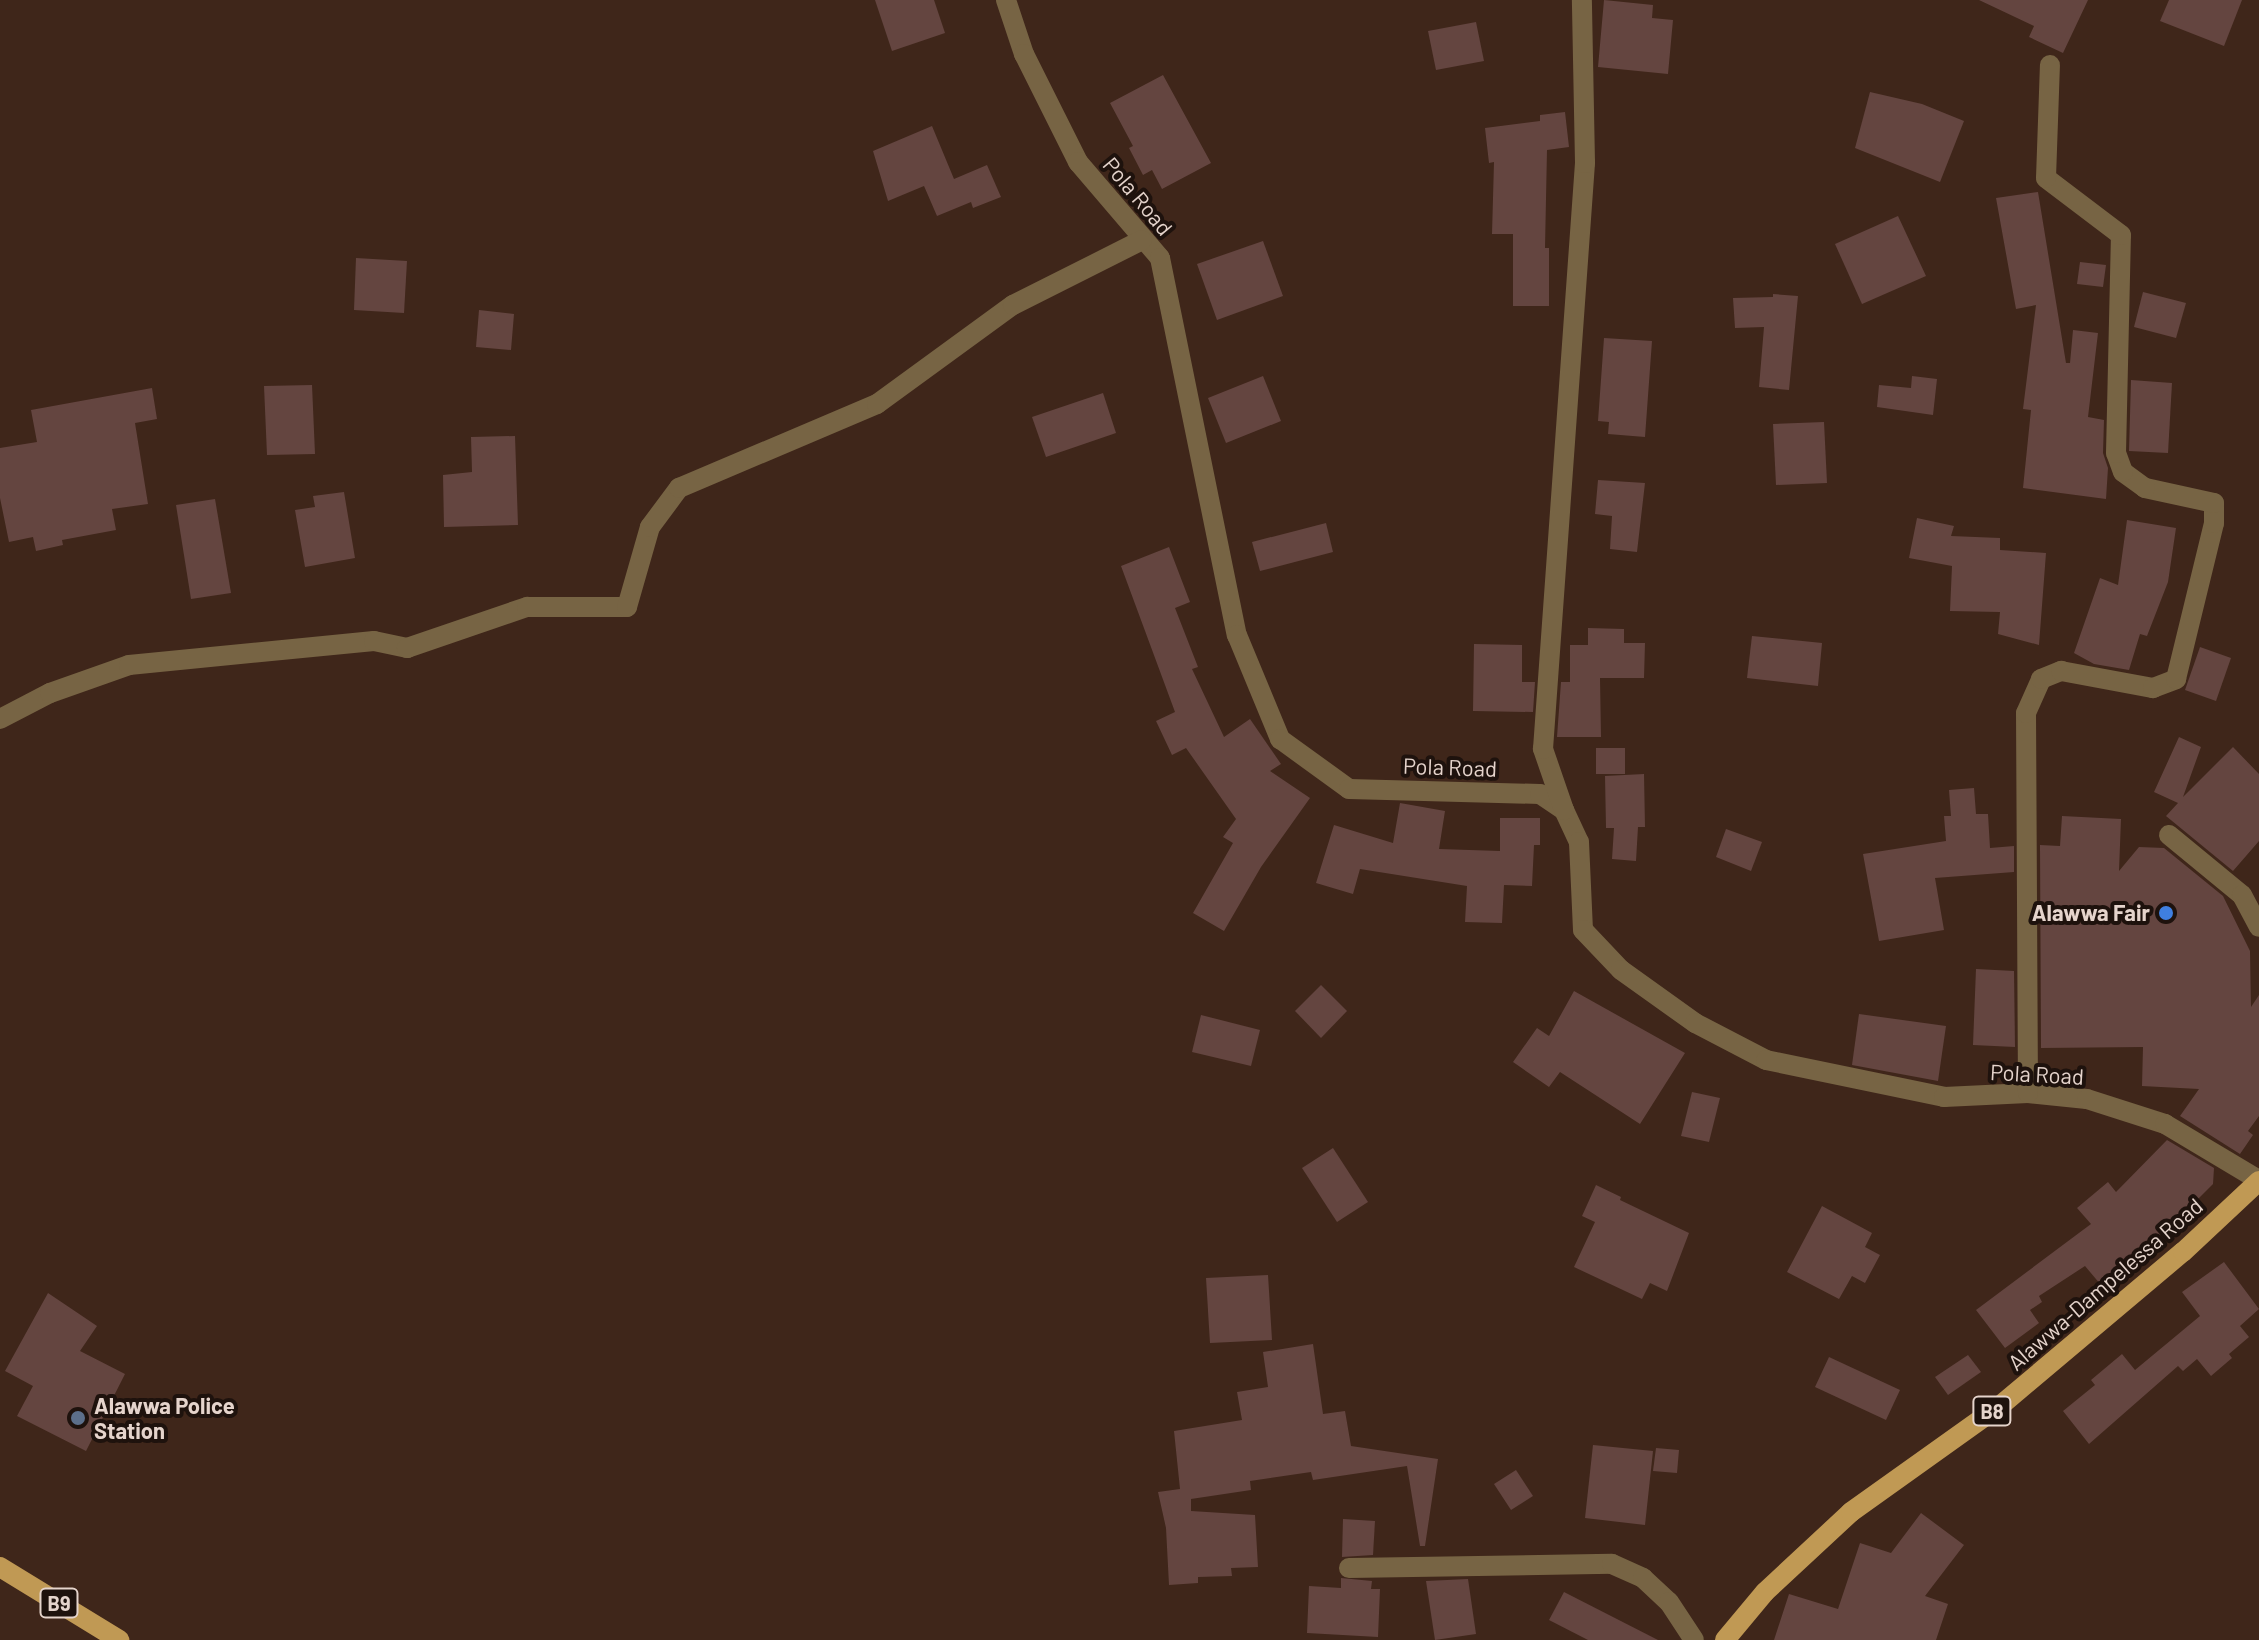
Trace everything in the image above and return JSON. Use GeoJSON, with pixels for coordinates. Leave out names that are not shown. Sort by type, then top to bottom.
{"type":"FeatureCollection","features":[{"type":"Feature","properties":{"kind":"main road","name":"Alawwa-Dampelessa Road"},"geometry":{"type":"LineString","coordinates":[[1725,1640],[1765,1592],[1851,1512],[2001,1405],[2183,1252],[2259,1180]]}},
{"type":"Feature","properties":{"kind":"main road","name":"B9"},"geometry":{"type":"LineString","coordinates":[[0,1567],[119,1640]]}},
{"type":"Feature","properties":{"kind":"street","name":"Pola Road"},"geometry":{"type":"LineString","coordinates":[[1006,0],[1024,54],[1078,162],[1160,258],[1237,635],[1280,739],[1349,789],[1540,794],[1564,810],[1579,842],[1583,930],[1621,970],[1695,1023],[1766,1060],[1835,1077],[1944,1097],[2028,1093],[2087,1099],[2165,1124],[2259,1180]]}},
{"type":"Feature","properties":{"kind":"street"},"geometry":{"type":"LineString","coordinates":[[1564,810],[1543,749],[1585,163],[1582,0]]}},
{"type":"Feature","properties":{"kind":"street"},"geometry":{"type":"LineString","coordinates":[[2028,1093],[2026,713],[2041,679],[2061,671],[2153,688],[2176,679],[2214,523],[2214,503],[2145,488],[2123,472],[2116,453],[2121,235],[2046,178],[2050,65]]}},
{"type":"Feature","properties":{"kind":"street"},"geometry":{"type":"LineString","coordinates":[[0,719],[50,693],[129,665],[374,641],[407,648],[527,607],[627,607],[650,527],[679,488],[877,404],[1013,305],[1142,240]]}},
{"type":"Feature","properties":{"kind":"street"},"geometry":{"type":"LineString","coordinates":[[2169,835],[2242,895],[2259,927]]}},
{"type":"Feature","properties":{"kind":"street"},"geometry":{"type":"LineString","coordinates":[[1349,1568],[1612,1564],[1643,1578],[1660,1594],[1694,1640]]}},
{"type":"Feature","properties":{"kind":"building"},"geometry":{"type":"Polygon","coordinates":[[[875,0],[934,0],[945,33],[892,51],[875,0]]]}},
{"type":"Feature","properties":{"kind":"building"},"geometry":{"type":"Polygon","coordinates":[[[1604,0],[1653,5],[1652,18],[1673,20],[1668,74],[1598,67],[1604,0]]]}},
{"type":"Feature","properties":{"kind":"building"},"geometry":{"type":"Polygon","coordinates":[[[1979,0],[2088,0],[2063,53],[2029,37],[2034,26],[1979,0]]]}},
{"type":"Feature","properties":{"kind":"building"},"geometry":{"type":"Polygon","coordinates":[[[2169,0],[2242,0],[2224,46],[2160,21],[2169,0]]]}},
{"type":"Feature","properties":{"kind":"building"},"geometry":{"type":"Polygon","coordinates":[[[1476,22],[1484,61],[1436,70],[1428,31],[1476,22]]]}},
{"type":"Feature","properties":{"kind":"building"},"geometry":{"type":"Polygon","coordinates":[[[1163,75],[1211,163],[1162,189],[1152,170],[1143,175],[1129,148],[1133,146],[1110,103],[1163,75]]]}},
{"type":"Feature","properties":{"kind":"building"},"geometry":{"type":"Polygon","coordinates":[[[1870,92],[1922,104],[1964,121],[1940,182],[1855,148],[1870,92]]]}},
{"type":"Feature","properties":{"kind":"building"},"geometry":{"type":"Polygon","coordinates":[[[1565,112],[1569,147],[1547,150],[1545,248],[1549,248],[1549,306],[1513,306],[1513,234],[1492,234],[1494,162],[1489,163],[1485,128],[1540,121],[1540,115],[1565,112]]]}},
{"type":"Feature","properties":{"kind":"building"},"geometry":{"type":"Polygon","coordinates":[[[932,126],[954,179],[987,165],[1001,197],[973,208],[971,202],[937,216],[924,186],[888,201],[873,151],[932,126]]]}},
{"type":"Feature","properties":{"kind":"building"},"geometry":{"type":"Polygon","coordinates":[[[2038,192],[2066,363],[2070,363],[2073,330],[2098,333],[2088,417],[2104,420],[2103,453],[2108,468],[2106,499],[2023,488],[2031,410],[2023,409],[2036,305],[2016,309],[1996,198],[2038,192]]]}},
{"type":"Feature","properties":{"kind":"building"},"geometry":{"type":"Polygon","coordinates":[[[1898,216],[1926,276],[1862,304],[1835,244],[1898,216]]]}},
{"type":"Feature","properties":{"kind":"building"},"geometry":{"type":"Polygon","coordinates":[[[1263,241],[1283,296],[1217,320],[1197,264],[1263,241]]]}},
{"type":"Feature","properties":{"kind":"building"},"geometry":{"type":"Polygon","coordinates":[[[356,258],[407,261],[404,313],[354,310],[356,258]]]}},
{"type":"Feature","properties":{"kind":"building"},"geometry":{"type":"Polygon","coordinates":[[[2080,262],[2106,265],[2103,287],[2077,284],[2080,262]]]}},
{"type":"Feature","properties":{"kind":"building"},"geometry":{"type":"Polygon","coordinates":[[[2143,292],[2186,303],[2176,338],[2134,327],[2143,292]]]}},
{"type":"Feature","properties":{"kind":"building"},"geometry":{"type":"Polygon","coordinates":[[[1773,294],[1798,296],[1789,390],[1759,387],[1764,327],[1735,328],[1733,298],[1773,297],[1773,294]]]}},
{"type":"Feature","properties":{"kind":"building"},"geometry":{"type":"Polygon","coordinates":[[[479,310],[514,314],[511,350],[476,347],[479,310]]]}},
{"type":"Feature","properties":{"kind":"building"},"geometry":{"type":"Polygon","coordinates":[[[1604,338],[1652,341],[1645,437],[1608,434],[1609,422],[1598,421],[1604,338]]]}},
{"type":"Feature","properties":{"kind":"building"},"geometry":{"type":"Polygon","coordinates":[[[1263,376],[1281,421],[1226,443],[1208,398],[1263,376]]]}},
{"type":"Feature","properties":{"kind":"building"},"geometry":{"type":"Polygon","coordinates":[[[1912,376],[1937,379],[1933,415],[1877,407],[1879,385],[1911,388],[1912,376]]]}},
{"type":"Feature","properties":{"kind":"building"},"geometry":{"type":"Polygon","coordinates":[[[2131,380],[2172,383],[2168,453],[2129,451],[2131,380]]]}},
{"type":"Feature","properties":{"kind":"building"},"geometry":{"type":"Polygon","coordinates":[[[312,385],[315,454],[267,455],[264,386],[312,385]]]}},
{"type":"Feature","properties":{"kind":"building"},"geometry":{"type":"Polygon","coordinates":[[[152,388],[157,419],[135,423],[148,504],[112,509],[116,530],[62,540],[63,545],[36,551],[33,537],[9,542],[0,498],[0,448],[37,442],[31,410],[152,388]]]}},
{"type":"Feature","properties":{"kind":"building"},"geometry":{"type":"Polygon","coordinates":[[[1103,393],[1116,433],[1046,457],[1032,417],[1103,393]]]}},
{"type":"Feature","properties":{"kind":"building"},"geometry":{"type":"Polygon","coordinates":[[[1824,422],[1827,483],[1776,485],[1773,424],[1824,422]]]}},
{"type":"Feature","properties":{"kind":"building"},"geometry":{"type":"Polygon","coordinates":[[[515,436],[518,525],[444,527],[443,475],[472,472],[471,437],[515,436]]]}},
{"type":"Feature","properties":{"kind":"building"},"geometry":{"type":"Polygon","coordinates":[[[1598,480],[1645,483],[1637,552],[1610,549],[1612,516],[1595,514],[1598,480]]]}},
{"type":"Feature","properties":{"kind":"building"},"geometry":{"type":"Polygon","coordinates":[[[344,492],[355,558],[305,567],[295,510],[315,507],[313,496],[344,492]]]}},
{"type":"Feature","properties":{"kind":"building"},"geometry":{"type":"Polygon","coordinates":[[[215,499],[231,593],[191,599],[176,505],[215,499]]]}},
{"type":"Feature","properties":{"kind":"building"},"geometry":{"type":"Polygon","coordinates":[[[1917,518],[1954,526],[1951,536],[2000,538],[2000,550],[2046,553],[2039,645],[1998,634],[2000,612],[1950,611],[1952,566],[1909,558],[1917,518]]]}},
{"type":"Feature","properties":{"kind":"building"},"geometry":{"type":"Polygon","coordinates":[[[2127,520],[2176,528],[2168,582],[2147,636],[2140,634],[2129,670],[2094,664],[2074,653],[2100,578],[2118,585],[2127,520]]]}},
{"type":"Feature","properties":{"kind":"building"},"geometry":{"type":"Polygon","coordinates":[[[1326,523],[1333,552],[1260,571],[1252,542],[1326,523]]]}},
{"type":"Feature","properties":{"kind":"building"},"geometry":{"type":"Polygon","coordinates":[[[1169,547],[1190,602],[1175,608],[1198,667],[1192,669],[1224,737],[1250,719],[1281,764],[1270,771],[1310,798],[1261,867],[1224,931],[1193,913],[1233,843],[1223,837],[1236,819],[1186,748],[1172,755],[1156,721],[1175,712],[1121,566],[1169,547]]]}},
{"type":"Feature","properties":{"kind":"building"},"geometry":{"type":"Polygon","coordinates":[[[1588,628],[1624,629],[1624,643],[1645,643],[1644,678],[1600,678],[1601,737],[1557,737],[1561,682],[1570,682],[1570,645],[1588,645],[1588,628]]]}},
{"type":"Feature","properties":{"kind":"building"},"geometry":{"type":"Polygon","coordinates":[[[1752,636],[1822,643],[1818,686],[1747,678],[1752,636]]]}},
{"type":"Feature","properties":{"kind":"building"},"geometry":{"type":"Polygon","coordinates":[[[1474,644],[1522,645],[1522,682],[1535,682],[1533,712],[1473,711],[1474,644]]]}},
{"type":"Feature","properties":{"kind":"building"},"geometry":{"type":"Polygon","coordinates":[[[2200,647],[2231,658],[2216,701],[2185,690],[2200,647]]]}},
{"type":"Feature","properties":{"kind":"building"},"geometry":{"type":"Polygon","coordinates":[[[2179,737],[2201,747],[2183,797],[2233,747],[2259,774],[2259,841],[2233,871],[2166,816],[2178,803],[2154,792],[2179,737]]]}},
{"type":"Feature","properties":{"kind":"building"},"geometry":{"type":"Polygon","coordinates":[[[1596,748],[1625,748],[1625,774],[1596,774],[1596,748]]]}},
{"type":"Feature","properties":{"kind":"building"},"geometry":{"type":"Polygon","coordinates":[[[1644,774],[1645,827],[1638,827],[1636,861],[1612,859],[1614,828],[1606,828],[1605,776],[1644,774]]]}},
{"type":"Feature","properties":{"kind":"building"},"geometry":{"type":"Polygon","coordinates":[[[1974,788],[1976,814],[1988,814],[1990,848],[2014,846],[2014,872],[1935,878],[1944,930],[1879,941],[1863,854],[1946,841],[1944,816],[1951,816],[1949,790],[1974,788]]]}},
{"type":"Feature","properties":{"kind":"building"},"geometry":{"type":"Polygon","coordinates":[[[1400,803],[1445,811],[1439,849],[1500,851],[1500,818],[1540,818],[1540,845],[1534,845],[1532,886],[1504,885],[1502,923],[1465,922],[1467,886],[1360,869],[1353,894],[1316,883],[1334,825],[1393,843],[1400,803]]]}},
{"type":"Feature","properties":{"kind":"building"},"geometry":{"type":"Polygon","coordinates":[[[2062,816],[2121,819],[2119,871],[2139,847],[2164,848],[2223,896],[2250,951],[2251,1007],[2259,995],[2259,1116],[2248,1131],[2253,1135],[2240,1154],[2180,1116],[2199,1089],[2142,1086],[2143,1047],[2041,1048],[2040,845],[2060,846],[2062,816]]]}},
{"type":"Feature","properties":{"kind":"building"},"geometry":{"type":"Polygon","coordinates":[[[1726,829],[1762,842],[1751,871],[1716,857],[1726,829]]]}},
{"type":"Feature","properties":{"kind":"building"},"geometry":{"type":"Polygon","coordinates":[[[1976,969],[2014,971],[2015,1047],[1973,1045],[1976,969]]]}},
{"type":"Feature","properties":{"kind":"building"},"geometry":{"type":"Polygon","coordinates":[[[1321,985],[1347,1011],[1321,1038],[1295,1011],[1321,985]]]}},
{"type":"Feature","properties":{"kind":"building"},"geometry":{"type":"Polygon","coordinates":[[[1574,991],[1685,1053],[1640,1124],[1560,1072],[1549,1087],[1513,1062],[1537,1028],[1549,1036],[1574,991]]]}},
{"type":"Feature","properties":{"kind":"building"},"geometry":{"type":"Polygon","coordinates":[[[1859,1014],[1946,1026],[1938,1081],[1852,1065],[1859,1014]]]}},
{"type":"Feature","properties":{"kind":"building"},"geometry":{"type":"Polygon","coordinates":[[[1201,1015],[1260,1030],[1251,1066],[1192,1052],[1201,1015]]]}},
{"type":"Feature","properties":{"kind":"building"},"geometry":{"type":"Polygon","coordinates":[[[1692,1092],[1720,1098],[1709,1142],[1681,1136],[1692,1092]]]}},
{"type":"Feature","properties":{"kind":"building"},"geometry":{"type":"Polygon","coordinates":[[[2167,1140],[2214,1168],[2213,1184],[2172,1225],[2101,1285],[2085,1266],[2039,1296],[2042,1302],[2030,1310],[2039,1323],[2005,1348],[1976,1310],[2091,1224],[2077,1208],[2108,1182],[2116,1192],[2167,1140]]]}},
{"type":"Feature","properties":{"kind":"building"},"geometry":{"type":"Polygon","coordinates":[[[1333,1148],[1368,1202],[1337,1222],[1302,1168],[1333,1148]]]}},
{"type":"Feature","properties":{"kind":"building"},"geometry":{"type":"Polygon","coordinates":[[[1596,1185],[1689,1233],[1667,1291],[1650,1283],[1642,1299],[1574,1267],[1595,1222],[1582,1216],[1596,1185]]]}},
{"type":"Feature","properties":{"kind":"building"},"geometry":{"type":"Polygon","coordinates":[[[1822,1206],[1872,1233],[1865,1247],[1880,1255],[1865,1283],[1852,1276],[1839,1299],[1787,1272],[1822,1206]]]}},
{"type":"Feature","properties":{"kind":"building"},"geometry":{"type":"Polygon","coordinates":[[[2224,1262],[2259,1309],[2240,1326],[2249,1337],[2229,1354],[2232,1358],[2211,1376],[2197,1359],[2183,1371],[2178,1366],[2089,1444],[2063,1411],[2095,1385],[2091,1380],[2122,1354],[2135,1370],[2200,1316],[2182,1292],[2224,1262]]]}},
{"type":"Feature","properties":{"kind":"building"},"geometry":{"type":"Polygon","coordinates":[[[1268,1275],[1272,1340],[1210,1343],[1206,1278],[1268,1275]]]}},
{"type":"Feature","properties":{"kind":"building"},"geometry":{"type":"Polygon","coordinates":[[[48,1293],[97,1326],[80,1351],[125,1374],[86,1451],[17,1416],[33,1386],[5,1371],[48,1293]]]}},
{"type":"Feature","properties":{"kind":"building"},"geometry":{"type":"Polygon","coordinates":[[[1313,1344],[1323,1414],[1345,1411],[1351,1446],[1438,1459],[1425,1546],[1420,1546],[1407,1466],[1313,1480],[1311,1472],[1250,1481],[1251,1490],[1191,1499],[1191,1511],[1255,1515],[1258,1567],[1231,1568],[1232,1576],[1198,1577],[1198,1583],[1169,1585],[1166,1528],[1158,1492],[1180,1489],[1174,1431],[1242,1420],[1237,1392],[1268,1387],[1263,1352],[1313,1344]]]}},
{"type":"Feature","properties":{"kind":"building"},"geometry":{"type":"Polygon","coordinates":[[[1968,1355],[1981,1372],[1948,1395],[1935,1377],[1968,1355]]]}},
{"type":"Feature","properties":{"kind":"building"},"geometry":{"type":"Polygon","coordinates":[[[1829,1357],[1900,1390],[1886,1420],[1815,1387],[1829,1357]]]}},
{"type":"Feature","properties":{"kind":"building"},"geometry":{"type":"Polygon","coordinates":[[[1593,1445],[1653,1451],[1645,1525],[1585,1518],[1593,1445]]]}},
{"type":"Feature","properties":{"kind":"building"},"geometry":{"type":"Polygon","coordinates":[[[1656,1448],[1679,1450],[1677,1473],[1653,1471],[1656,1448]]]}},
{"type":"Feature","properties":{"kind":"building"},"geometry":{"type":"Polygon","coordinates":[[[1516,1470],[1533,1496],[1511,1510],[1494,1484],[1516,1470]]]}},
{"type":"Feature","properties":{"kind":"building"},"geometry":{"type":"Polygon","coordinates":[[[1921,1513],[1964,1545],[1925,1596],[1948,1604],[1936,1640],[1774,1640],[1789,1594],[1838,1609],[1860,1543],[1891,1553],[1921,1513]]]}},
{"type":"Feature","properties":{"kind":"building"},"geometry":{"type":"Polygon","coordinates":[[[1343,1519],[1375,1521],[1373,1555],[1342,1557],[1343,1519]]]}},
{"type":"Feature","properties":{"kind":"building"},"geometry":{"type":"Polygon","coordinates":[[[1341,1578],[1372,1581],[1371,1589],[1380,1589],[1378,1637],[1307,1633],[1309,1586],[1341,1588],[1341,1578]]]}},
{"type":"Feature","properties":{"kind":"building"},"geometry":{"type":"Polygon","coordinates":[[[1468,1579],[1476,1634],[1435,1640],[1426,1581],[1468,1579]]]}},
{"type":"Feature","properties":{"kind":"building"},"geometry":{"type":"Polygon","coordinates":[[[1564,1592],[1658,1640],[1588,1640],[1549,1620],[1564,1592]]]}},
{"type":"Feature","properties":{"kind":"place","name":"Alawwa Fair"},"geometry":{"type":"Point","coordinates":[2166,913]}},
{"type":"Feature","properties":{"kind":"place","name":"Alawwa Police Station"},"geometry":{"type":"Point","coordinates":[78,1418]}}]}
